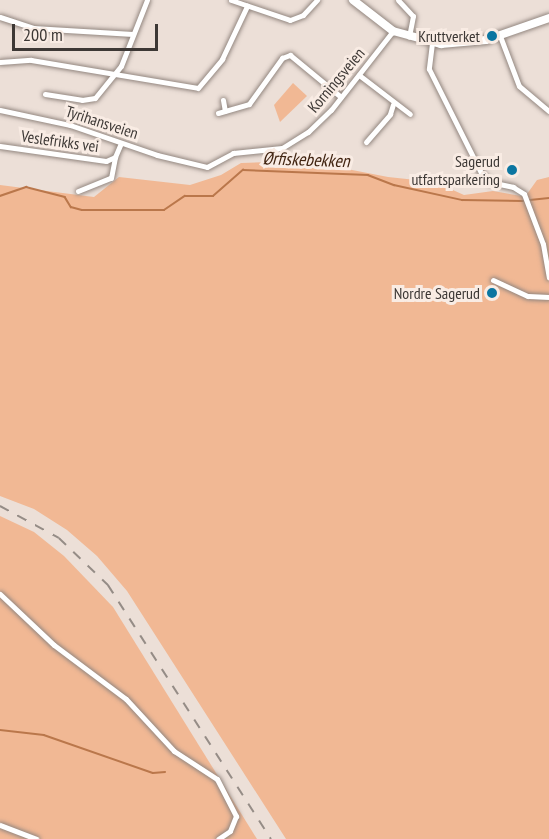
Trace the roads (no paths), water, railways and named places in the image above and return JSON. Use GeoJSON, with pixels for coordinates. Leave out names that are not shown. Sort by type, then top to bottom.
{"type":"FeatureCollection","features":[{"type":"Feature","properties":{"kind":"street"},"geometry":{"type":"LineString","coordinates":[[45,94],[82,100],[95,98],[116,74],[147,0]]}},
{"type":"Feature","properties":{"kind":"street"},"geometry":{"type":"LineString","coordinates":[[231,0],[293,20],[316,0]]}},
{"type":"Feature","properties":{"kind":"street"},"geometry":{"type":"LineString","coordinates":[[353,0],[393,31],[432,43],[460,45],[500,36],[549,18]]}},
{"type":"Feature","properties":{"kind":"street"},"geometry":{"type":"LineString","coordinates":[[398,0],[413,16],[409,37]]}},
{"type":"Feature","properties":{"kind":"street"},"geometry":{"type":"LineString","coordinates":[[0,62],[21,59],[198,88],[222,59],[248,6]]}},
{"type":"Feature","properties":{"kind":"street"},"geometry":{"type":"LineString","coordinates":[[0,17],[33,28],[133,34]]}},
{"type":"Feature","properties":{"kind":"street","name":"Korningsveien"},"geometry":{"type":"LineString","coordinates":[[194,166],[207,167],[240,151],[282,148],[308,132],[341,97],[393,31]]}},
{"type":"Feature","properties":{"kind":"street"},"geometry":{"type":"LineString","coordinates":[[500,36],[519,86],[549,111]]}},
{"type":"Feature","properties":{"kind":"street"},"geometry":{"type":"LineString","coordinates":[[432,43],[429,69],[488,181],[515,187],[524,194],[543,244],[549,277]]}},
{"type":"Feature","properties":{"kind":"street"},"geometry":{"type":"LineString","coordinates":[[218,113],[249,104],[282,58],[290,55],[341,97]]}},
{"type":"Feature","properties":{"kind":"street"},"geometry":{"type":"LineString","coordinates":[[359,75],[393,104],[410,114]]}},
{"type":"Feature","properties":{"kind":"street"},"geometry":{"type":"LineString","coordinates":[[223,100],[225,111]]}},
{"type":"Feature","properties":{"kind":"street"},"geometry":{"type":"LineString","coordinates":[[366,142],[390,114],[393,104]]}},
{"type":"Feature","properties":{"kind":"street","name":"Tyrihansveien"},"geometry":{"type":"LineString","coordinates":[[0,110],[70,125],[194,166]]}},
{"type":"Feature","properties":{"kind":"street","name":"Veslefrikks vei"},"geometry":{"type":"LineString","coordinates":[[78,191],[111,178],[115,157],[121,143]]}},
{"type":"Feature","properties":{"kind":"street","name":"Veslefrikks vei"},"geometry":{"type":"LineString","coordinates":[[0,146],[106,162],[115,157]]}},
{"type":"Feature","properties":{"kind":"street"},"geometry":{"type":"LineString","coordinates":[[493,280],[528,296],[549,297]]}},
{"type":"Feature","properties":{"kind":"street"},"geometry":{"type":"LineString","coordinates":[[0,594],[54,645],[126,699],[174,751],[217,779],[236,816],[230,831],[218,839]]}},
{"type":"Feature","properties":{"kind":"street"},"geometry":{"type":"LineString","coordinates":[[0,825],[36,839]]}},
{"type":"Feature","properties":{"kind":"waterway","name":"Ørfiskebekken"},"geometry":{"type":"LineString","coordinates":[[0,196],[26,187],[65,197],[71,207],[82,210],[164,210],[185,196],[213,196],[243,170],[368,175],[394,185],[462,200],[523,201]]}},
{"type":"Feature","properties":{"kind":"waterway","name":"Ørfiskebekken"},"geometry":{"type":"LineString","coordinates":[[530,200],[549,198]]}},
{"type":"Feature","properties":{"kind":"waterway"},"geometry":{"type":"LineString","coordinates":[[0,730],[44,735],[153,773],[165,772]]}},
{"type":"Feature","properties":{"kind":"railway"},"geometry":{"type":"LineString","coordinates":[[0,506],[59,538],[108,585],[271,839]]}},
{"type":"Feature","properties":{"kind":"place","name":"Kruttverket"},"geometry":{"type":"Point","coordinates":[492,36]}},
{"type":"Feature","properties":{"kind":"place","name":"Sagerud utfartsparkering"},"geometry":{"type":"Point","coordinates":[512,170]}},
{"type":"Feature","properties":{"kind":"place","name":"Nordre Sagerud"},"geometry":{"type":"Point","coordinates":[492,293]}}]}
